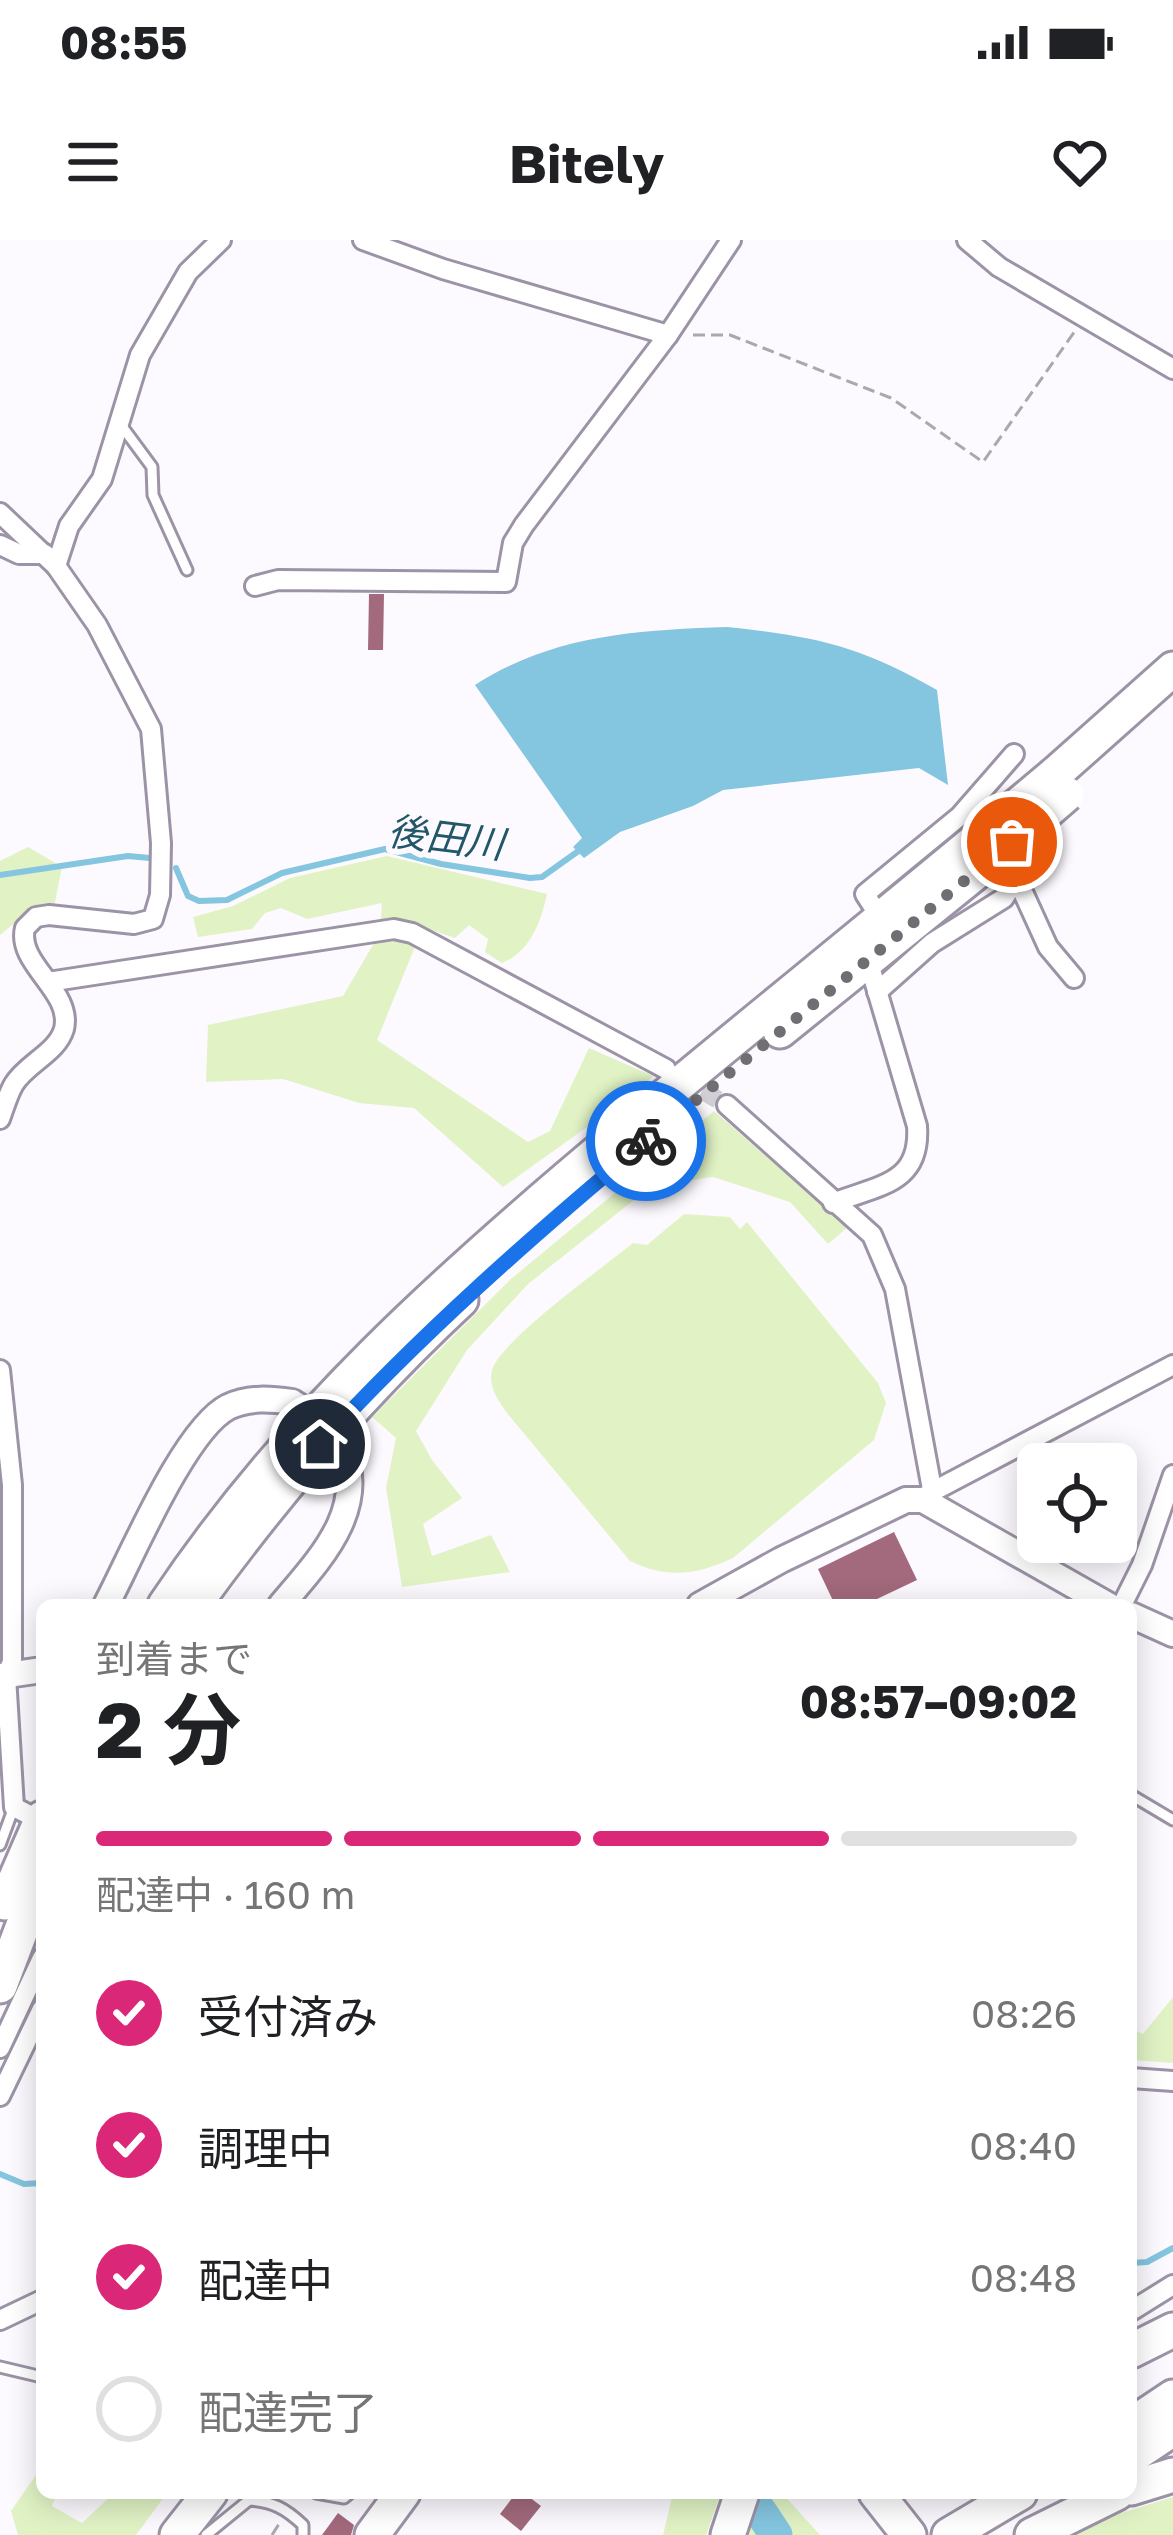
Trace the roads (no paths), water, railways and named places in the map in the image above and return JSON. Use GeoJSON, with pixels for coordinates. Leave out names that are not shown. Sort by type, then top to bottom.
{"type":"FeatureCollection","features":[{"type":"Feature","properties":{"kind":"highway"},"geometry":{"type":"LineString","coordinates":[[1061,784],[1173,669]]}},
{"type":"Feature","properties":{"kind":"highway"},"geometry":{"type":"LineString","coordinates":[[169,1599],[275,1458],[374,1349],[503,1232],[881,919],[976,856],[1173,698]]}},
{"type":"Feature","properties":{"kind":"highway"},"geometry":{"type":"LineString","coordinates":[[203,1596],[296,1472],[394,1363],[521,1245],[873,976],[976,856]]}},
{"type":"Feature","properties":{"kind":"highway"},"geometry":{"type":"LineString","coordinates":[[0,1916],[32,1815]]}},
{"type":"Feature","properties":{"kind":"highway"},"geometry":{"type":"LineString","coordinates":[[0,1986],[36,1891]]}},
{"type":"Feature","properties":{"kind":"highway"},"geometry":{"type":"LineString","coordinates":[[1137,2347],[1173,2330]]}},
{"type":"Feature","properties":{"kind":"highway"},"geometry":{"type":"LineString","coordinates":[[1137,2421],[1173,2397]]}},
{"type":"Feature","properties":{"kind":"highway"},"geometry":{"type":"LineString","coordinates":[[1137,2453],[1173,2429]]}},
{"type":"Feature","properties":{"kind":"highway"},"geometry":{"type":"LineString","coordinates":[[1137,2486],[1173,2475]]}},
{"type":"Feature","properties":{"kind":"highway"},"geometry":{"type":"LineString","coordinates":[[177,2535],[205,2499]]}},
{"type":"Feature","properties":{"kind":"highway"},"geometry":{"type":"LineString","coordinates":[[372,2535],[399,2499]]}},
{"type":"Feature","properties":{"kind":"highway"},"geometry":{"type":"LineString","coordinates":[[728,2535],[740,2499]]}},
{"type":"Feature","properties":{"kind":"highway"},"geometry":{"type":"LineString","coordinates":[[859,2499],[886,2535]]}},
{"type":"Feature","properties":{"kind":"highway"},"geometry":{"type":"LineString","coordinates":[[881,2499],[909,2535]]}},
{"type":"Feature","properties":{"kind":"highway"},"geometry":{"type":"LineString","coordinates":[[949,2535],[1010,2499]]}},
{"type":"Feature","properties":{"kind":"highway"},"geometry":{"type":"LineString","coordinates":[[1001,2535],[1061,2499]]}},
{"type":"Feature","properties":{"kind":"highway"},"geometry":{"type":"LineString","coordinates":[[1032,2535],[1105,2499]]}},
{"type":"Feature","properties":{"kind":"street"},"geometry":{"type":"LineString","coordinates":[[50,560],[102,478],[140,356],[188,272],[221,240]]}},
{"type":"Feature","properties":{"kind":"street"},"geometry":{"type":"LineString","coordinates":[[363,240],[443,269],[668,335]]}},
{"type":"Feature","properties":{"kind":"street"},"geometry":{"type":"LineString","coordinates":[[255,586],[278,580],[506,582],[513,543],[524,525],[668,335],[731,240]]}},
{"type":"Feature","properties":{"kind":"street"},"geometry":{"type":"LineString","coordinates":[[967,240],[999,267],[1173,369]]}},
{"type":"Feature","properties":{"kind":"street"},"geometry":{"type":"LineString","coordinates":[[0,513],[50,560],[97,625],[151,729],[161,860],[158,912],[145,923],[49,915],[29,921],[22,935],[25,947],[61,1007],[63,1034],[13,1085],[0,1119]]}},
{"type":"Feature","properties":{"kind":"street"},"geometry":{"type":"LineString","coordinates":[[0,545],[50,560]]}},
{"type":"Feature","properties":{"kind":"street"},"geometry":{"type":"LineString","coordinates":[[881,919],[865,894],[974,802],[1013,754]]}},
{"type":"Feature","properties":{"kind":"street"},"geometry":{"type":"LineString","coordinates":[[833,1203],[903,1175],[919,1150],[917,1126],[873,976],[1004,898],[1024,865],[974,802]]}},
{"type":"Feature","properties":{"kind":"street"},"geometry":{"type":"LineString","coordinates":[[1017,879],[1048,947],[1074,978]]}},
{"type":"Feature","properties":{"kind":"street"},"geometry":{"type":"LineString","coordinates":[[48,982],[394,928],[412,933],[666,1069]]}},
{"type":"Feature","properties":{"kind":"street"},"geometry":{"type":"LineString","coordinates":[[727,1105],[872,1235],[896,1288],[927,1495]]}},
{"type":"Feature","properties":{"kind":"street"},"geometry":{"type":"LineString","coordinates":[[711,1599],[781,1560],[906,1500],[927,1495],[1173,1366]]}},
{"type":"Feature","properties":{"kind":"street"},"geometry":{"type":"LineString","coordinates":[[0,1370],[12,1485],[13,1662],[3,1676],[32,1815]]}},
{"type":"Feature","properties":{"kind":"street"},"geometry":{"type":"LineString","coordinates":[[109,1599],[185,1456],[211,1420],[229,1407],[252,1400],[292,1402],[310,1413],[340,1443],[350,1471],[345,1515],[320,1559],[286,1599]]}},
{"type":"Feature","properties":{"kind":"street"},"geometry":{"type":"LineString","coordinates":[[1125,1599],[1173,1474]]}},
{"type":"Feature","properties":{"kind":"street"},"geometry":{"type":"LineString","coordinates":[[927,1495],[1098,1599]]}},
{"type":"Feature","properties":{"kind":"street"},"geometry":{"type":"LineString","coordinates":[[1137,1619],[1173,1634]]}},
{"type":"Feature","properties":{"kind":"street"},"geometry":{"type":"LineString","coordinates":[[3,1676],[36,1671]]}},
{"type":"Feature","properties":{"kind":"street"},"geometry":{"type":"LineString","coordinates":[[0,2048],[36,1971]]}},
{"type":"Feature","properties":{"kind":"street"},"geometry":{"type":"LineString","coordinates":[[0,2096],[36,2021]]}},
{"type":"Feature","properties":{"kind":"street"},"geometry":{"type":"LineString","coordinates":[[1137,2078],[1173,2081]]}},
{"type":"Feature","properties":{"kind":"street"},"geometry":{"type":"LineString","coordinates":[[1137,2307],[1173,2285]]}},
{"type":"Feature","properties":{"kind":"street"},"geometry":{"type":"LineString","coordinates":[[0,2320],[36,2303]]}},
{"type":"Feature","properties":{"kind":"lane"},"geometry":{"type":"LineString","coordinates":[[119,423],[152,467],[153,495],[187,570]]}},
{"type":"Feature","properties":{"kind":"lane"},"geometry":{"type":"LineString","coordinates":[[1137,1799],[1173,1820]]}},
{"type":"Feature","properties":{"kind":"lane"},"geometry":{"type":"LineString","coordinates":[[0,1845],[32,1815]]}},
{"type":"Feature","properties":{"kind":"lane"},"geometry":{"type":"LineString","coordinates":[[0,2367],[36,2376]]}},
{"type":"Feature","properties":{"kind":"lane"},"geometry":{"type":"LineString","coordinates":[[206,2535],[249,2500],[272,2502],[288,2510],[303,2525],[303,2535]]}},
{"type":"Feature","properties":{"kind":"water"},"geometry":{"type":"Polygon","coordinates":[[[727,627],[836,645],[937,690],[948,785],[919,768],[723,790],[620,832],[584,858],[573,847],[582,838],[475,685],[504,668],[565,645],[628,633],[727,627]]]}},
{"type":"Feature","properties":{"kind":"waterway","name":"後田川"},"geometry":{"type":"LineString","coordinates":[[176,868],[188,896],[199,901],[227,900],[282,873],[385,849],[441,864],[530,878],[542,877],[584,847]]}},
{"type":"Feature","properties":{"kind":"waterway","name":"後田川"},"geometry":{"type":"LineString","coordinates":[[0,875],[128,856],[150,858]]}},
{"type":"Feature","properties":{"kind":"waterway"},"geometry":{"type":"LineString","coordinates":[[0,2174],[24,2184],[36,2183]]}},
{"type":"Feature","properties":{"kind":"waterway"},"geometry":{"type":"LineString","coordinates":[[1137,2263],[1173,2248]]}},
{"type":"Feature","properties":{"kind":"waterway"},"geometry":{"type":"LineString","coordinates":[[760,2511],[776,2535]]}},
{"type":"Feature","properties":{"kind":"tunnel"},"geometry":{"type":"LineString","coordinates":[[679,1077],[727,1105]]}}]}
